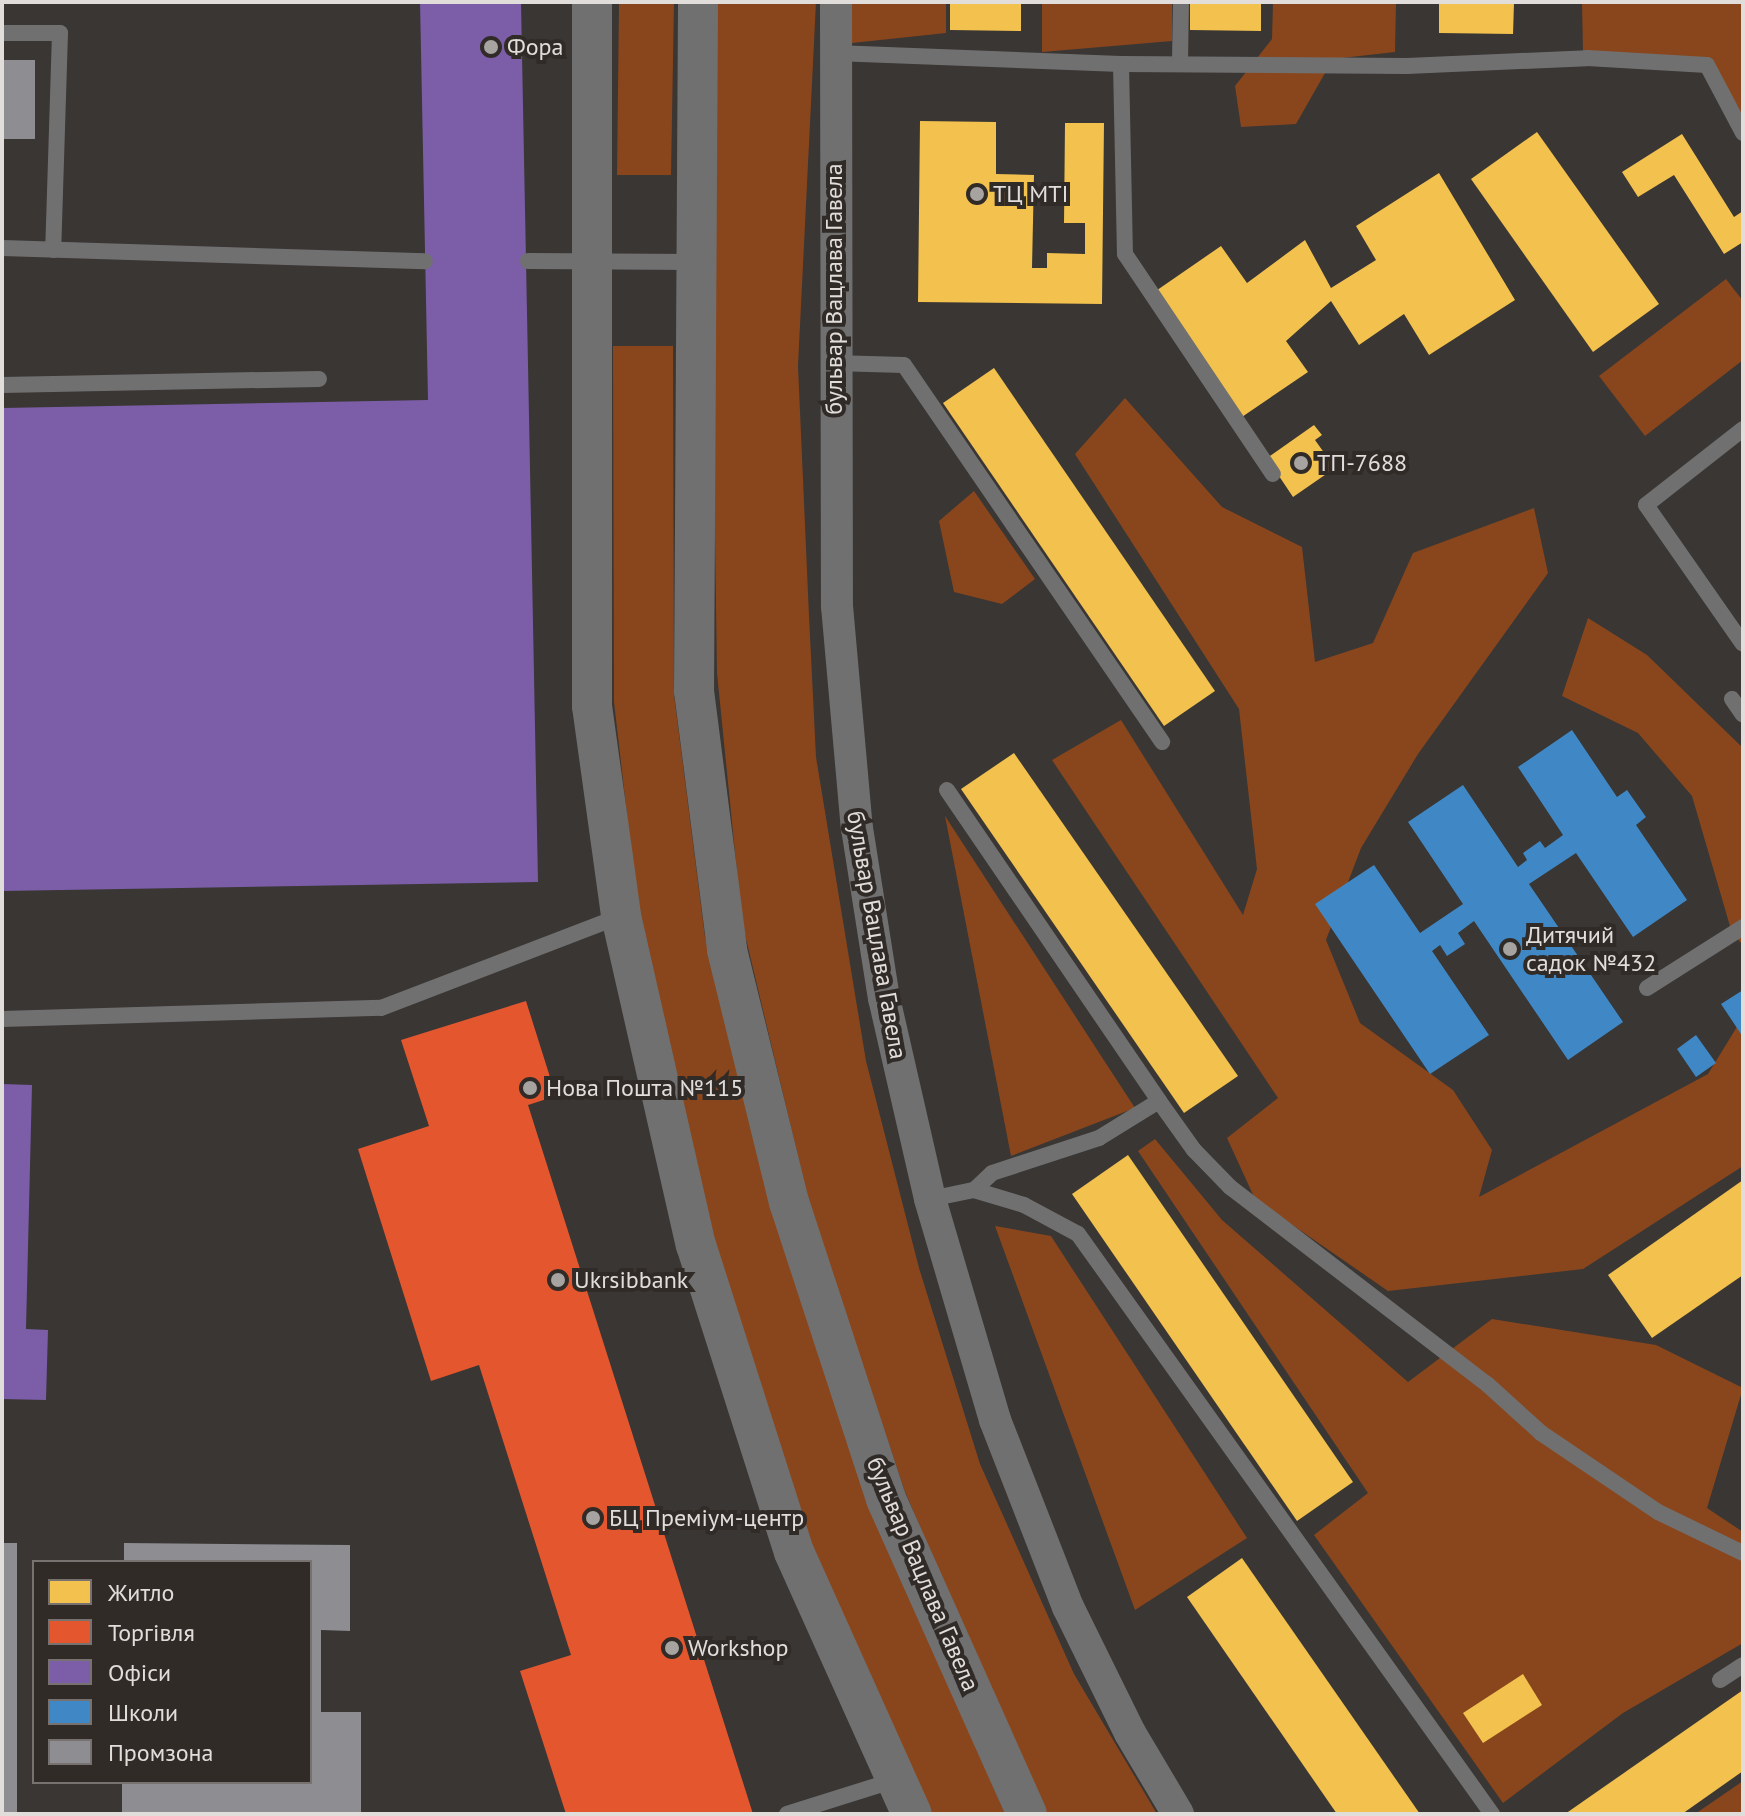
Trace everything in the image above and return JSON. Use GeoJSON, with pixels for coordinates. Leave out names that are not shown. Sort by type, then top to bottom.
{"type":"FeatureCollection","features":[{"type":"Feature","properties":{"kind":"street"},"geometry":{"type":"LineString","coordinates":[[592,2],[592,706],[621,916],[710,1289],[794,1552],[905,1797]]}},
{"type":"Feature","properties":{"kind":"street","name":"бульвар Вацлава Гавела"},"geometry":{"type":"LineString","coordinates":[[698,2],[694,691],[727,950],[789,1202],[886,1499],[1027,1814]]}},
{"type":"Feature","properties":{"kind":"street","name":"бульвар Вацлава Гавела"},"geometry":{"type":"LineString","coordinates":[[836,2],[833,363],[837,606],[857,828],[884,998],[930,1199],[995,1420],[1068,1607],[1130,1733],[1178,1814]]}},
{"type":"Feature","properties":{"kind":"lane"},"geometry":{"type":"LineString","coordinates":[[1180,63],[1181,2]]}},
{"type":"Feature","properties":{"kind":"lane"},"geometry":{"type":"LineString","coordinates":[[2,33],[60,33],[53,250]]}},
{"type":"Feature","properties":{"kind":"lane"},"geometry":{"type":"LineString","coordinates":[[835,53],[1121,64],[1407,66],[1587,58],[1707,65],[1743,133]]}},
{"type":"Feature","properties":{"kind":"lane"},"geometry":{"type":"LineString","coordinates":[[1121,64],[1125,254],[1273,474]]}},
{"type":"Feature","properties":{"kind":"lane"},"geometry":{"type":"LineString","coordinates":[[2,248],[425,261]]}},
{"type":"Feature","properties":{"kind":"lane"},"geometry":{"type":"LineString","coordinates":[[528,261],[696,262]]}},
{"type":"Feature","properties":{"kind":"lane"},"geometry":{"type":"LineString","coordinates":[[833,363],[904,365],[1162,742]]}},
{"type":"Feature","properties":{"kind":"lane"},"geometry":{"type":"LineString","coordinates":[[2,385],[319,379]]}},
{"type":"Feature","properties":{"kind":"lane"},"geometry":{"type":"LineString","coordinates":[[1743,429],[1646,505],[1743,644]]}},
{"type":"Feature","properties":{"kind":"lane"},"geometry":{"type":"LineString","coordinates":[[1732,699],[1743,715]]}},
{"type":"Feature","properties":{"kind":"lane"},"geometry":{"type":"LineString","coordinates":[[947,790],[1159,1101],[1194,1150],[1230,1187],[1487,1384],[1541,1433],[1658,1512],[1743,1553]]}},
{"type":"Feature","properties":{"kind":"lane"},"geometry":{"type":"LineString","coordinates":[[2,1019],[381,1008],[621,916]]}},
{"type":"Feature","properties":{"kind":"lane"},"geometry":{"type":"LineString","coordinates":[[1647,988],[1743,927]]}},
{"type":"Feature","properties":{"kind":"lane"},"geometry":{"type":"LineString","coordinates":[[974,1190],[992,1173],[1099,1138],[1159,1101]]}},
{"type":"Feature","properties":{"kind":"lane"},"geometry":{"type":"LineString","coordinates":[[930,1199],[974,1190],[1024,1205],[1078,1234],[1492,1814]]}},
{"type":"Feature","properties":{"kind":"lane"},"geometry":{"type":"LineString","coordinates":[[1720,1680],[1743,1665]]}},
{"type":"Feature","properties":{"kind":"lane"},"geometry":{"type":"LineString","coordinates":[[787,1814],[905,1797]]}},
{"type":"Feature","properties":{"kind":"shaded area"},"geometry":{"type":"Polygon","coordinates":[[[619,2],[674,2],[671,175],[617,175],[619,2]]]}},
{"type":"Feature","properties":{"kind":"shaded area"},"geometry":{"type":"Polygon","coordinates":[[[707,2],[816,2],[798,366],[809,616],[816,757],[866,1061],[919,1268],[980,1464],[1074,1674],[1157,1814],[1041,1813],[904,1489],[810,1207],[742,922],[717,673],[707,2]]]}},
{"type":"Feature","properties":{"kind":"shaded area"},"geometry":{"type":"Polygon","coordinates":[[[852,2],[946,2],[946,33],[852,43],[852,2]]]}},
{"type":"Feature","properties":{"kind":"shaded area"},"geometry":{"type":"Polygon","coordinates":[[[1042,2],[1172,2],[1172,41],[1042,52],[1042,2]]]}},
{"type":"Feature","properties":{"kind":"shaded area"},"geometry":{"type":"Polygon","coordinates":[[[1273,2],[1396,2],[1395,52],[1333,59],[1296,124],[1241,127],[1235,86],[1272,39],[1273,2]]]}},
{"type":"Feature","properties":{"kind":"shaded area"},"geometry":{"type":"Polygon","coordinates":[[[1582,2],[1743,2],[1743,120],[1711,60],[1583,53],[1582,2]]]}},
{"type":"Feature","properties":{"kind":"shaded area"},"geometry":{"type":"Polygon","coordinates":[[[1726,279],[1743,301],[1743,360],[1645,436],[1599,376],[1726,279]]]}},
{"type":"Feature","properties":{"kind":"shaded area"},"geometry":{"type":"Polygon","coordinates":[[[613,346],[673,346],[674,695],[705,937],[879,1522],[1005,1814],[926,1814],[811,1548],[710,1242],[642,945],[614,702],[613,346]]]}},
{"type":"Feature","properties":{"kind":"shaded area"},"geometry":{"type":"Polygon","coordinates":[[[1125,398],[1222,507],[1302,547],[1315,662],[1373,643],[1413,553],[1534,508],[1548,573],[1418,754],[1361,848],[1326,940],[1360,1023],[1453,1090],[1492,1150],[1479,1197],[1708,1074],[1743,1017],[1743,1166],[1583,1269],[1388,1291],[1255,1199],[1227,1138],[1278,1098],[1052,760],[1121,720],[1243,915],[1257,869],[1239,709],[1075,454],[1125,398]]]}},
{"type":"Feature","properties":{"kind":"shaded area"},"geometry":{"type":"Polygon","coordinates":[[[974,491],[1035,579],[1002,604],[954,592],[939,521],[974,491]]]}},
{"type":"Feature","properties":{"kind":"shaded area"},"geometry":{"type":"Polygon","coordinates":[[[1588,618],[1647,655],[1743,748],[1743,945],[1732,933],[1692,796],[1638,733],[1562,696],[1588,618]]]}},
{"type":"Feature","properties":{"kind":"shaded area"},"geometry":{"type":"Polygon","coordinates":[[[945,816],[1135,1108],[1011,1156],[945,816]]]}},
{"type":"Feature","properties":{"kind":"shaded area"},"geometry":{"type":"Polygon","coordinates":[[[1155,1139],[1222,1220],[1408,1382],[1492,1319],[1656,1345],[1743,1388],[1707,1508],[1743,1532],[1743,1643],[1623,1713],[1503,1803],[1314,1535],[1368,1493],[1138,1151],[1155,1139]]]}},
{"type":"Feature","properties":{"kind":"shaded area"},"geometry":{"type":"Polygon","coordinates":[[[995,1226],[1051,1236],[1247,1538],[1135,1610],[995,1226]]]}},
{"type":"Feature","properties":{"kind":"shaded area"},"geometry":{"type":"Polygon","coordinates":[[[1743,1781],[1743,1814],[1695,1814],[1743,1781]]]}},
{"type":"Feature","properties":{"kind":"building: Житло"},"geometry":{"type":"Polygon","coordinates":[[[950,2],[1021,2],[1021,31],[950,30],[950,2]]]}},
{"type":"Feature","properties":{"kind":"building: Житло"},"geometry":{"type":"Polygon","coordinates":[[[1190,2],[1261,2],[1261,31],[1190,30],[1190,2]]]}},
{"type":"Feature","properties":{"kind":"building: Житло"},"geometry":{"type":"Polygon","coordinates":[[[1439,2],[1514,2],[1513,34],[1439,33],[1439,2]]]}},
{"type":"Feature","properties":{"kind":"building: Житло","name":"ТЦ MTI"},"geometry":{"type":"Polygon","coordinates":[[[920,121],[996,122],[996,174],[1034,175],[1032,268],[1047,268],[1047,253],[1085,254],[1085,223],[1064,223],[1065,123],[1104,123],[1102,304],[918,302],[920,121]]]}},
{"type":"Feature","properties":{"kind":"building: Житло"},"geometry":{"type":"Polygon","coordinates":[[[1537,132],[1659,304],[1593,352],[1471,179],[1537,132]]]}},
{"type":"Feature","properties":{"kind":"building: Житло"},"geometry":{"type":"Polygon","coordinates":[[[1682,134],[1734,217],[1743,211],[1743,242],[1724,254],[1674,175],[1638,197],[1622,172],[1682,134]]]}},
{"type":"Feature","properties":{"kind":"building: Житло"},"geometry":{"type":"Polygon","coordinates":[[[1439,173],[1515,300],[1429,355],[1404,314],[1359,345],[1331,301],[1286,341],[1308,372],[1236,421],[1150,295],[1221,246],[1247,283],[1305,240],[1331,288],[1376,260],[1356,226],[1439,173]]]}},
{"type":"Feature","properties":{"kind":"building: Житло"},"geometry":{"type":"Polygon","coordinates":[[[994,368],[1215,691],[1164,726],[943,403],[994,368]]]}},
{"type":"Feature","properties":{"kind":"building: Житло","name":"ТП-7688"},"geometry":{"type":"Polygon","coordinates":[[[1314,425],[1322,435],[1315,440],[1335,468],[1293,497],[1267,458],[1314,425]]]}},
{"type":"Feature","properties":{"kind":"building: Житло"},"geometry":{"type":"Polygon","coordinates":[[[1014,753],[1238,1076],[1184,1113],[961,789],[1014,753]]]}},
{"type":"Feature","properties":{"kind":"building: Житло"},"geometry":{"type":"Polygon","coordinates":[[[1128,1155],[1353,1482],[1297,1521],[1072,1194],[1128,1155]]]}},
{"type":"Feature","properties":{"kind":"building: Житло"},"geometry":{"type":"Polygon","coordinates":[[[1743,1180],[1743,1275],[1652,1338],[1608,1275],[1743,1180]]]}},
{"type":"Feature","properties":{"kind":"building: Житло"},"geometry":{"type":"Polygon","coordinates":[[[1242,1558],[1420,1814],[1337,1814],[1187,1597],[1242,1558]]]}},
{"type":"Feature","properties":{"kind":"building: Житло"},"geometry":{"type":"Polygon","coordinates":[[[1523,1674],[1542,1705],[1483,1743],[1463,1713],[1523,1674]]]}},
{"type":"Feature","properties":{"kind":"building: Житло"},"geometry":{"type":"Polygon","coordinates":[[[1743,1690],[1743,1771],[1682,1814],[1565,1814],[1743,1690]]]}},
{"type":"Feature","properties":{"kind":"building: Торгівля","name":"БЦ Преміум-центр"},"geometry":{"type":"Polygon","coordinates":[[[526,1001],[556,1096],[528,1105],[753,1814],[566,1814],[520,1671],[571,1655],[479,1365],[431,1381],[358,1149],[429,1126],[401,1040],[526,1001]]]}},
{"type":"Feature","properties":{"kind":"building: Офіси"},"geometry":{"type":"Polygon","coordinates":[[[420,2],[521,2],[538,882],[2,891],[2,408],[428,400],[420,2]]]}},
{"type":"Feature","properties":{"kind":"building: Офіси"},"geometry":{"type":"Polygon","coordinates":[[[2,1084],[32,1085],[26,1329],[48,1330],[46,1400],[2,1399],[2,1084]]]}},
{"type":"Feature","properties":{"kind":"building: Школи"},"geometry":{"type":"Polygon","coordinates":[[[1572,730],[1617,797],[1627,790],[1646,817],[1636,825],[1687,900],[1633,937],[1576,853],[1529,884],[1623,1022],[1568,1060],[1474,921],[1458,933],[1465,944],[1447,956],[1440,945],[1432,951],[1489,1035],[1430,1074],[1315,904],[1374,865],[1420,933],[1463,904],[1408,822],[1463,785],[1518,867],[1527,860],[1523,853],[1540,841],[1545,848],[1563,835],[1518,767],[1572,730]]]}},
{"type":"Feature","properties":{"kind":"building: Школи"},"geometry":{"type":"Polygon","coordinates":[[[1743,990],[1743,1037],[1721,1004],[1743,990]]]}},
{"type":"Feature","properties":{"kind":"building: Школи"},"geometry":{"type":"Polygon","coordinates":[[[1696,1035],[1716,1063],[1696,1077],[1677,1049],[1696,1035]]]}},
{"type":"Feature","properties":{"kind":"building: Промзона"},"geometry":{"type":"Polygon","coordinates":[[[2,60],[35,60],[35,139],[2,139],[2,60]]]}},
{"type":"Feature","properties":{"kind":"building: Промзона"},"geometry":{"type":"Polygon","coordinates":[[[2,1543],[17,1543],[17,1814],[2,1814],[2,1543]]]}},
{"type":"Feature","properties":{"kind":"building: Промзона"},"geometry":{"type":"Polygon","coordinates":[[[124,1543],[350,1545],[350,1631],[321,1630],[321,1712],[361,1712],[361,1814],[122,1814],[122,1784],[312,1784],[312,1560],[124,1560],[124,1543]]]}},
{"type":"Feature","properties":{"kind":"place","name":"Фора"},"geometry":{"type":"Point","coordinates":[491,47]}},
{"type":"Feature","properties":{"kind":"place","name":"ТЦ MTI"},"geometry":{"type":"Point","coordinates":[977,194]}},
{"type":"Feature","properties":{"kind":"place","name":"ТП-7688"},"geometry":{"type":"Point","coordinates":[1301,463]}},
{"type":"Feature","properties":{"kind":"place","name":"Дитячий садок №432"},"geometry":{"type":"Point","coordinates":[1510,949]}},
{"type":"Feature","properties":{"kind":"place","name":"Нова Пошта №115"},"geometry":{"type":"Point","coordinates":[530,1088]}},
{"type":"Feature","properties":{"kind":"place","name":"Ukrsibbank"},"geometry":{"type":"Point","coordinates":[558,1280]}},
{"type":"Feature","properties":{"kind":"place","name":"БЦ Преміум-центр"},"geometry":{"type":"Point","coordinates":[593,1518]}},
{"type":"Feature","properties":{"kind":"place","name":"Workshop"},"geometry":{"type":"Point","coordinates":[672,1648]}}]}
